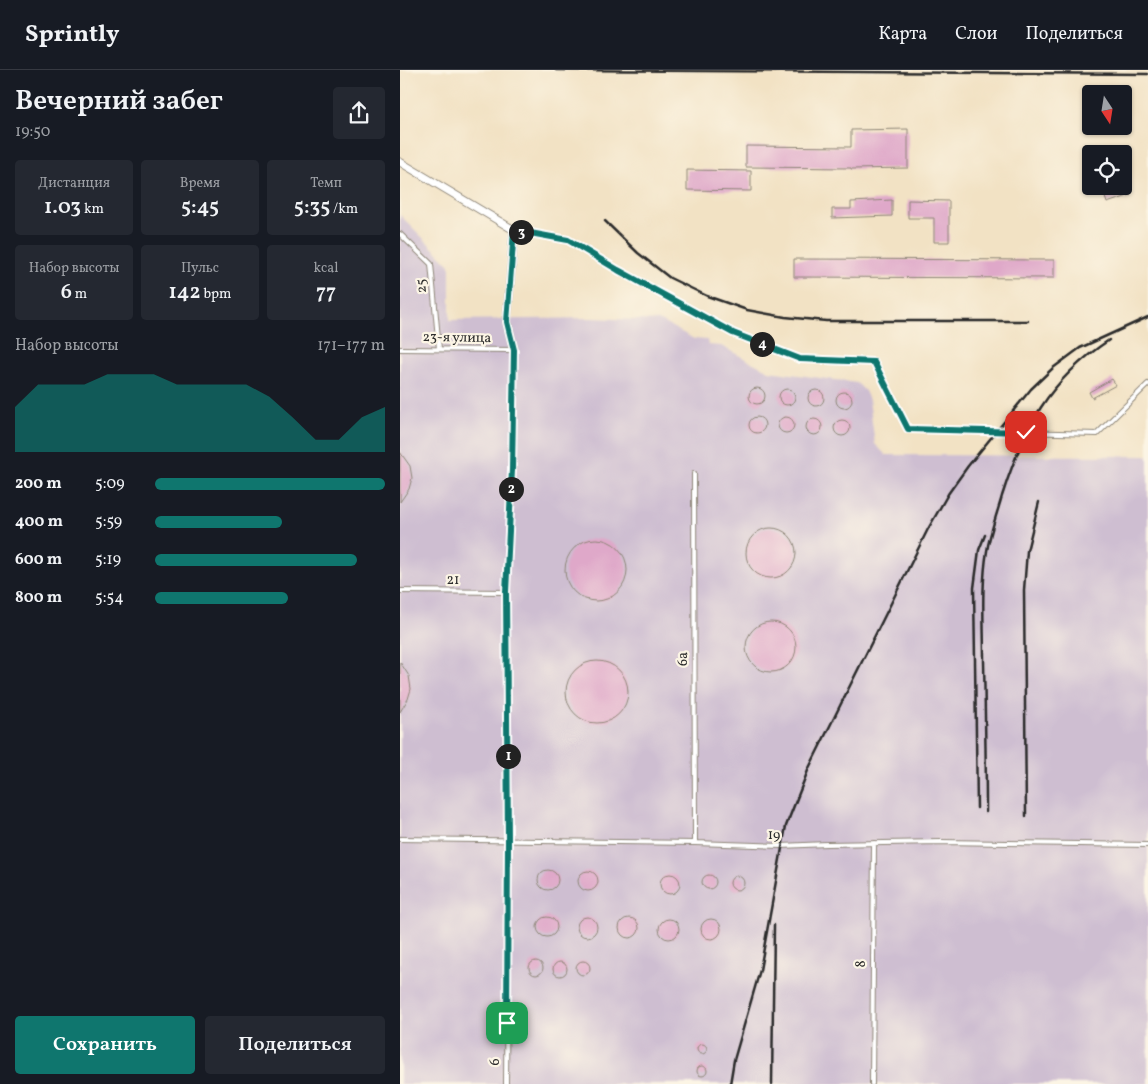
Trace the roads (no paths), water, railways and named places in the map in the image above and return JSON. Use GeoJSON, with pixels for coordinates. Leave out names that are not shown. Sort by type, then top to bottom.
{"type":"FeatureCollection","features":[{"type":"Feature","properties":{"kind":"street"},"geometry":{"type":"LineString","coordinates":[[400,162],[514,230],[507,322],[514,350]]}},
{"type":"Feature","properties":{"kind":"lane"},"geometry":{"type":"LineString","coordinates":[[514,230],[568,240],[618,270],[733,333],[800,359],[874,362],[908,429],[1097,434],[1148,384]]}},
{"type":"Feature","properties":{"kind":"lane","name":"25"},"geometry":{"type":"LineString","coordinates":[[400,234],[431,264],[439,349]]}},
{"type":"Feature","properties":{"kind":"lane","name":"23-я улица"},"geometry":{"type":"LineString","coordinates":[[400,349],[514,350]]}},
{"type":"Feature","properties":{"kind":"lane","name":"6"},"geometry":{"type":"LineString","coordinates":[[506,1084],[508,840],[506,592],[512,470],[514,350]]}},
{"type":"Feature","properties":{"kind":"lane","name":"6a"},"geometry":{"type":"LineString","coordinates":[[694,474],[695,843]]}},
{"type":"Feature","properties":{"kind":"lane","name":"21"},"geometry":{"type":"LineString","coordinates":[[400,591],[506,592]]}},
{"type":"Feature","properties":{"kind":"lane","name":"19"},"geometry":{"type":"LineString","coordinates":[[400,839],[782,846],[874,843],[1148,845]]}},
{"type":"Feature","properties":{"kind":"lane","name":"8"},"geometry":{"type":"LineString","coordinates":[[872,1084],[874,843]]}},
{"type":"Feature","properties":{"kind":"railway"},"geometry":{"type":"LineString","coordinates":[[556,70],[1148,74]]}},
{"type":"Feature","properties":{"kind":"railway"},"geometry":{"type":"LineString","coordinates":[[605,221],[638,253],[670,278],[707,296],[747,310],[785,317],[826,321],[1028,321]]}},
{"type":"Feature","properties":{"kind":"railway"},"geometry":{"type":"LineString","coordinates":[[730,1084],[734,1060],[760,970],[786,826],[809,768],[928,529],[948,494],[968,466],[1031,389],[1053,368],[1080,348],[1148,317]]}},
{"type":"Feature","properties":{"kind":"railway"},"geometry":{"type":"LineString","coordinates":[[986,812],[983,592],[990,537],[1010,471],[1029,427],[1054,389],[1070,372],[1109,340]]}},
{"type":"Feature","properties":{"kind":"railway"},"geometry":{"type":"LineString","coordinates":[[1026,816],[1024,590],[1027,551],[1039,502]]}},
{"type":"Feature","properties":{"kind":"railway"},"geometry":{"type":"LineString","coordinates":[[977,808],[974,588],[979,550],[985,535]]}},
{"type":"Feature","properties":{"kind":"railway"},"geometry":{"type":"LineString","coordinates":[[772,1084],[774,925]]}}]}
